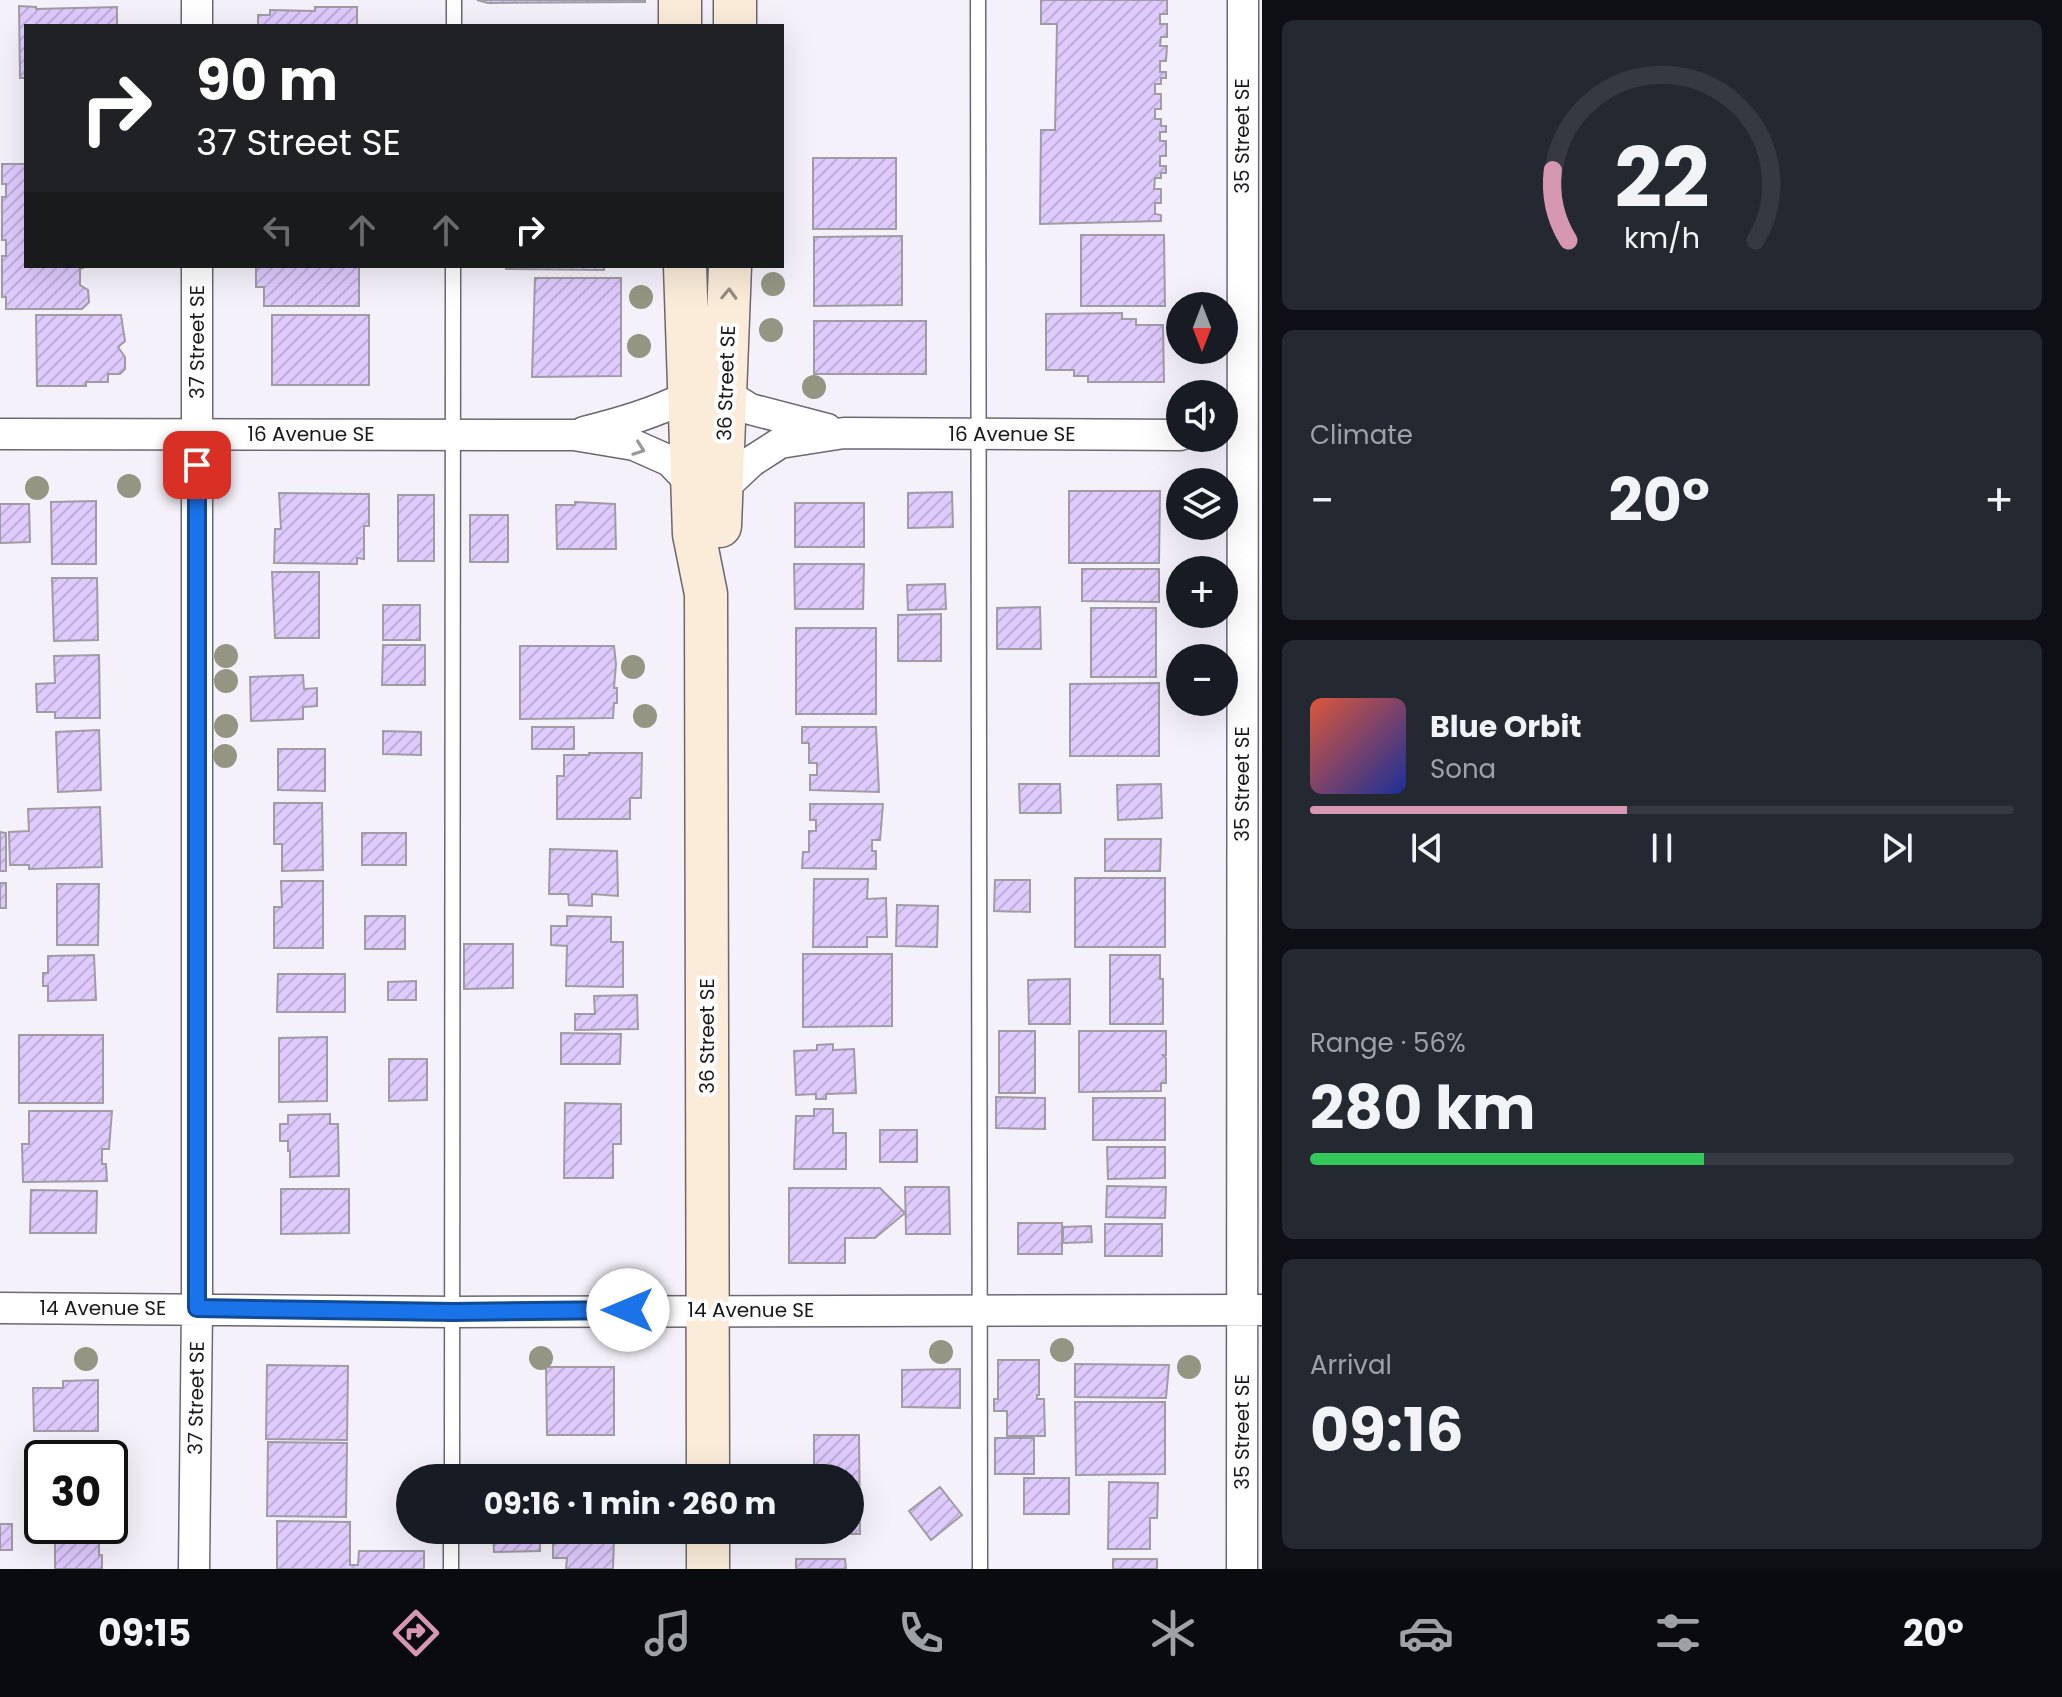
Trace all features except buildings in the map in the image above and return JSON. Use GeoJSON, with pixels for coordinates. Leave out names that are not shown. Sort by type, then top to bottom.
{"type":"FeatureCollection","features":[{"type":"Feature","properties":{"kind":"main road"},"geometry":{"type":"LineString","coordinates":[[680,0],[680,24]]}},
{"type":"Feature","properties":{"kind":"main road"},"geometry":{"type":"LineString","coordinates":[[735,0],[735,24]]}},
{"type":"Feature","properties":{"kind":"main road","name":"36 Street SE"},"geometry":{"type":"LineString","coordinates":[[685,268],[707,395],[707,488],[720,536],[706,594],[708,1464]]}},
{"type":"Feature","properties":{"kind":"main road","name":"36 Street SE"},"geometry":{"type":"LineString","coordinates":[[707,395],[730,268]]}},
{"type":"Feature","properties":{"kind":"main road"},"geometry":{"type":"LineString","coordinates":[[708,1544],[708,1569]]}},
{"type":"Feature","properties":{"kind":"street"},"geometry":{"type":"LineString","coordinates":[[197,0],[197,24]]}},
{"type":"Feature","properties":{"kind":"street","name":"35 Street SE"},"geometry":{"type":"LineString","coordinates":[[1242,1569],[1252,1310],[1243,435],[1243,0]]}},
{"type":"Feature","properties":{"kind":"street","name":"37 Street SE"},"geometry":{"type":"LineString","coordinates":[[194,1569],[197,268]]}},
{"type":"Feature","properties":{"kind":"street","name":"16 Avenue SE"},"geometry":{"type":"LineString","coordinates":[[574,435],[629,421],[707,395],[844,433]]}},
{"type":"Feature","properties":{"kind":"street","name":"16 Avenue SE"},"geometry":{"type":"LineString","coordinates":[[0,434],[574,435],[634,445],[670,461],[707,488],[780,443],[844,433],[1166,435]]}},
{"type":"Feature","properties":{"kind":"street","name":"14 Avenue SE"},"geometry":{"type":"LineString","coordinates":[[0,1308],[453,1312],[1252,1310]]}},
{"type":"Feature","properties":{"kind":"lane"},"geometry":{"type":"LineString","coordinates":[[454,0],[454,24]]}},
{"type":"Feature","properties":{"kind":"lane"},"geometry":{"type":"LineString","coordinates":[[978,0],[980,1569]]}},
{"type":"Feature","properties":{"kind":"lane"},"geometry":{"type":"LineString","coordinates":[[452,1464],[453,268]]}},
{"type":"Feature","properties":{"kind":"lane"},"geometry":{"type":"LineString","coordinates":[[451,1544],[451,1569]]}},
{"type":"Feature","properties":{"kind":"route"},"geometry":{"type":"LineString","coordinates":[[197,465],[197,1308],[453,1312],[628,1310]]}}]}
